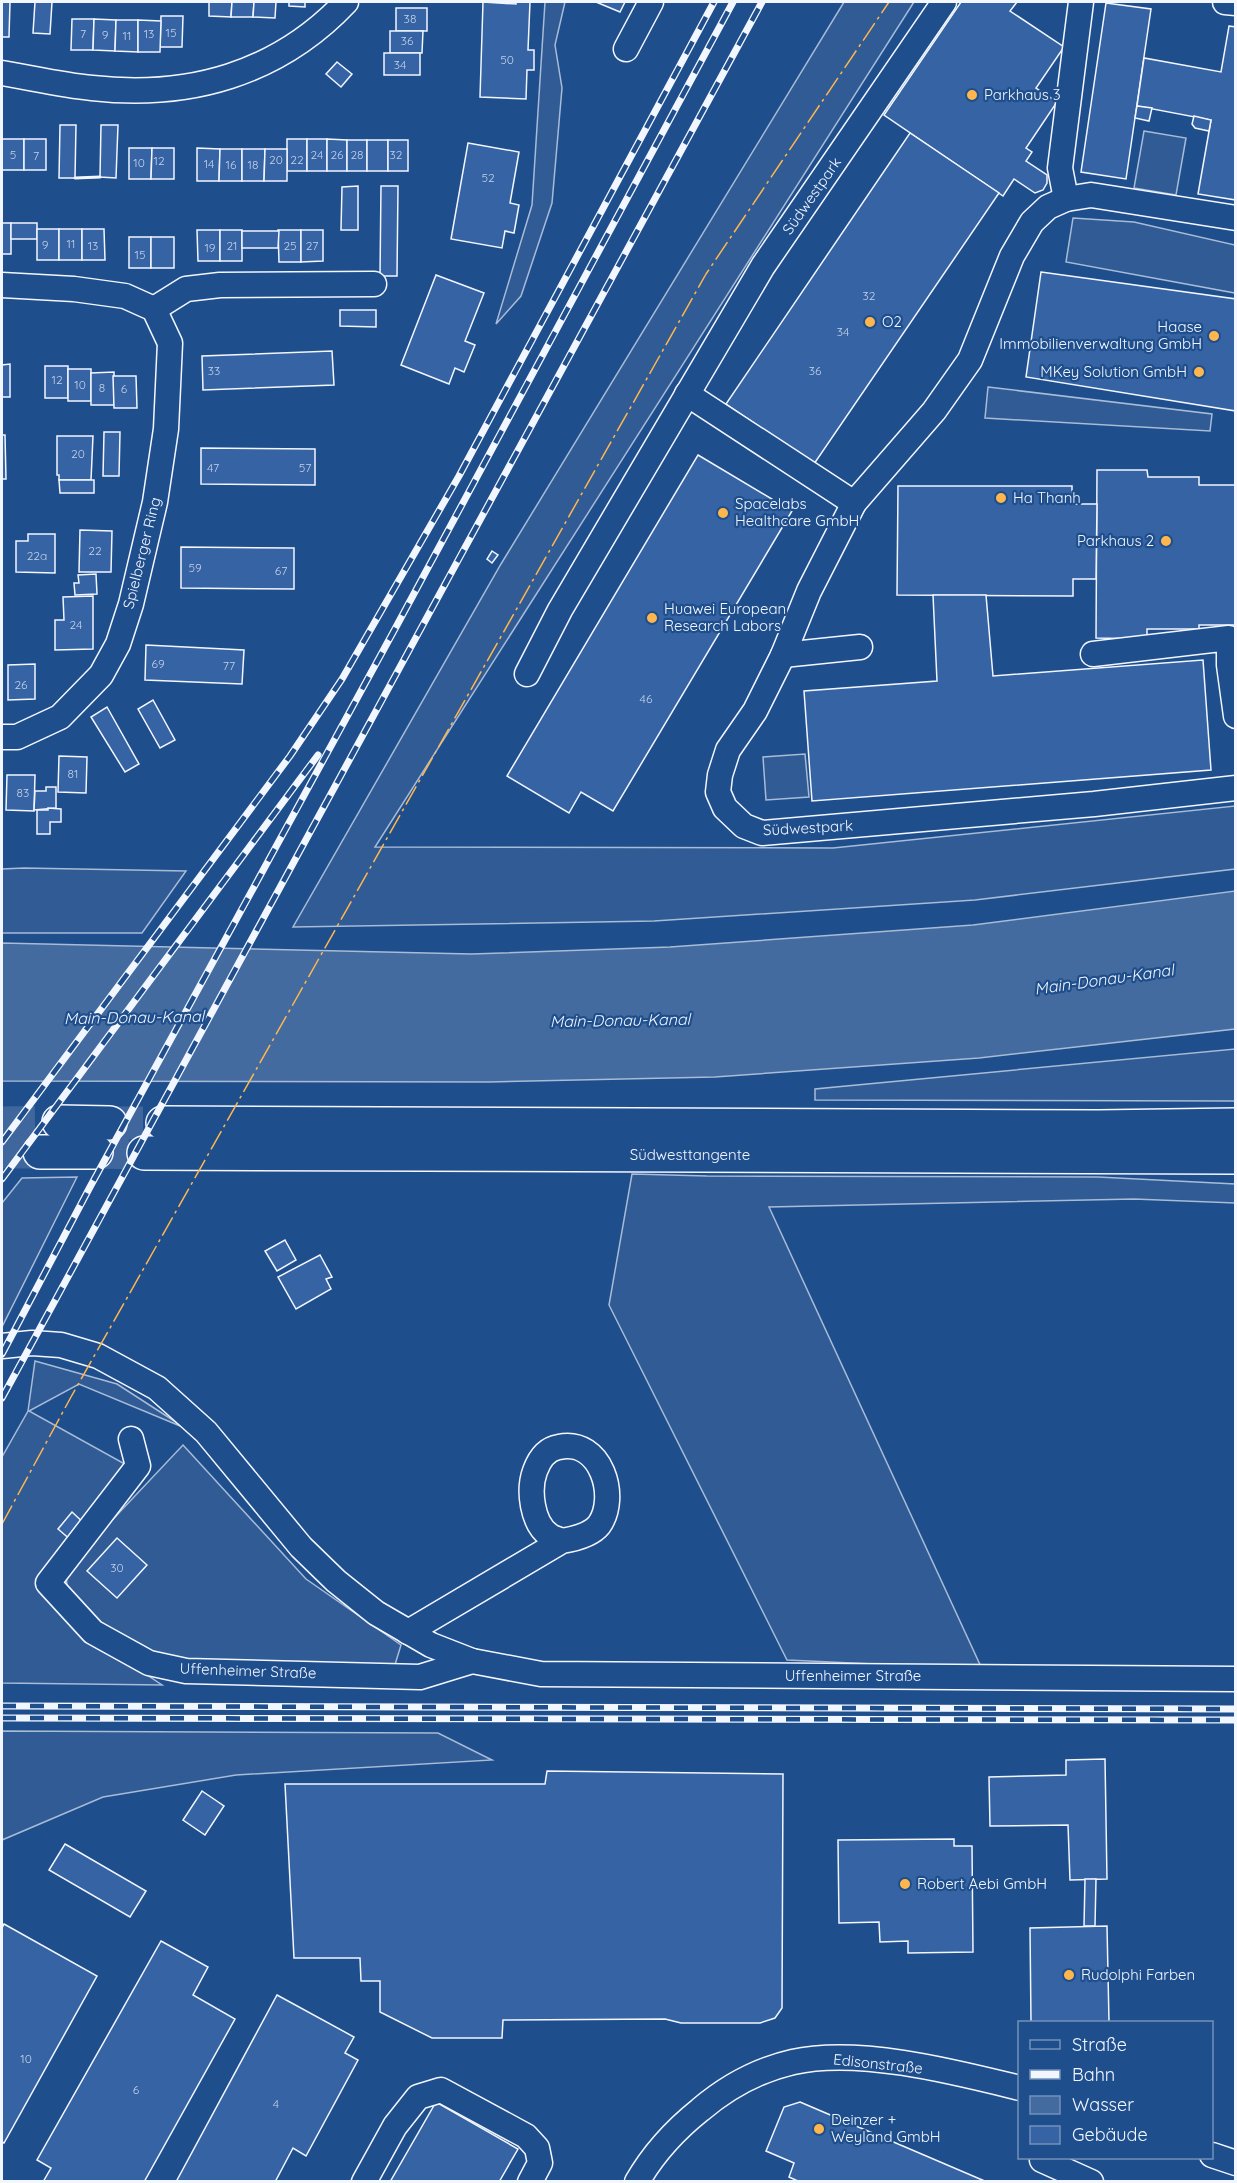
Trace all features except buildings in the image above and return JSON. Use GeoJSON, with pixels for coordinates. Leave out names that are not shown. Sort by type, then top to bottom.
{"type":"FeatureCollection","features":[{"type":"Feature","properties":{"kind":"highway"},"geometry":{"type":"LineString","coordinates":[[1159,1126],[1236,1117]]}},
{"type":"Feature","properties":{"kind":"highway"},"geometry":{"type":"LineString","coordinates":[[58,1122],[110,1123]]}},
{"type":"Feature","properties":{"kind":"highway","name":"Südwesttangente"},"geometry":{"type":"LineString","coordinates":[[163,1123],[1236,1125]]}},
{"type":"Feature","properties":{"kind":"highway"},"geometry":{"type":"LineString","coordinates":[[40,1152],[96,1152]]}},
{"type":"Feature","properties":{"kind":"highway","name":"Südwesttangente"},"geometry":{"type":"LineString","coordinates":[[144,1153],[1236,1157]]}},
{"type":"Feature","properties":{"kind":"highway"},"geometry":{"type":"LineString","coordinates":[[1199,1158],[1236,1168]]}},
{"type":"Feature","properties":{"kind":"street"},"geometry":{"type":"LineString","coordinates":[[2,73],[108,89],[187,87],[234,76],[278,56],[325,24],[346,2]]}},
{"type":"Feature","properties":{"kind":"street"},"geometry":{"type":"LineString","coordinates":[[626,49],[651,2]]}},
{"type":"Feature","properties":{"kind":"street","name":"Südwestpark"},"geometry":{"type":"LineString","coordinates":[[527,674],[560,610],[762,266],[944,2]]}},
{"type":"Feature","properties":{"kind":"street"},"geometry":{"type":"LineString","coordinates":[[1066,199],[1060,168],[1081,2]]}},
{"type":"Feature","properties":{"kind":"street"},"geometry":{"type":"LineString","coordinates":[[1225,2],[1236,3]]}},
{"type":"Feature","properties":{"kind":"street","name":"Südwestpark"},"geometry":{"type":"LineString","coordinates":[[1236,218],[1091,195],[1066,199],[1048,207],[1032,222],[1012,256],[970,360],[934,411],[854,503],[809,591],[783,655],[754,711],[728,750],[720,775],[718,792],[725,807],[744,826],[762,833],[1094,804],[1236,788]]}},
{"type":"Feature","properties":{"kind":"street"},"geometry":{"type":"LineString","coordinates":[[2,285],[74,289],[124,296],[154,309],[186,289],[220,285],[374,284]]}},
{"type":"Feature","properties":{"kind":"street","name":"Spielberger Ring"},"geometry":{"type":"LineString","coordinates":[[2,737],[16,737],[60,717],[101,675],[118,644],[131,604],[155,502],[166,429],[170,343],[154,309]]}},
{"type":"Feature","properties":{"kind":"street"},"geometry":{"type":"LineString","coordinates":[[687,394],[854,503]]}},
{"type":"Feature","properties":{"kind":"street"},"geometry":{"type":"LineString","coordinates":[[1093,654],[1229,634],[1229,664],[1236,716]]}},
{"type":"Feature","properties":{"kind":"street"},"geometry":{"type":"LineString","coordinates":[[783,655],[860,647]]}},
{"type":"Feature","properties":{"kind":"street","name":"Uffenheimer Straße"},"geometry":{"type":"LineString","coordinates":[[2,1346],[32,1343],[61,1345],[98,1356],[157,1388],[206,1432],[301,1547],[336,1581],[376,1613],[408,1632],[431,1645],[472,1661],[541,1674],[1236,1679]]}},
{"type":"Feature","properties":{"kind":"street","name":"Uffenheimer Straße"},"geometry":{"type":"LineString","coordinates":[[131,1439],[138,1466],[48,1583],[93,1632],[149,1663],[186,1671],[420,1677],[472,1661]]}},
{"type":"Feature","properties":{"kind":"street"},"geometry":{"type":"LineString","coordinates":[[408,1632],[562,1541]]}},
{"type":"Feature","properties":{"kind":"street","name":"Edisonstraße"},"geometry":{"type":"LineString","coordinates":[[637,2181],[668,2138],[717,2096],[750,2076],[793,2062],[818,2058],[840,2058],[906,2064],[1018,2088]]}},
{"type":"Feature","properties":{"kind":"street"},"geometry":{"type":"LineString","coordinates":[[364,2181],[395,2126],[418,2097],[441,2090],[526,2136],[537,2148],[540,2163],[530,2181]]}},
{"type":"Feature","properties":{"kind":"street"},"geometry":{"type":"LineString","coordinates":[[1213,2155],[1236,2163]]}},
{"type":"Feature","properties":{"kind":"street"},"geometry":{"type":"LineString","coordinates":[[1040,2166],[1091,2181]]}},
{"type":"Feature","properties":{"kind":"shaded area"},"geometry":{"type":"Polygon","coordinates":[[[545,2],[565,2],[555,45],[562,88],[552,203],[521,296],[496,324],[532,205],[545,2]]]}},
{"type":"Feature","properties":{"kind":"shaded area"},"geometry":{"type":"Polygon","coordinates":[[[844,2],[914,2],[375,847],[833,848],[1235,806],[1235,869],[975,900],[654,921],[293,927],[501,564],[844,2]]]}},
{"type":"Feature","properties":{"kind":"shaded area"},"geometry":{"type":"Polygon","coordinates":[[[1144,131],[1186,138],[1176,195],[1134,188],[1144,131]]]}},
{"type":"Feature","properties":{"kind":"shaded area"},"geometry":{"type":"Polygon","coordinates":[[[1073,218],[1134,222],[1235,245],[1235,293],[1066,262],[1073,218]]]}},
{"type":"Feature","properties":{"kind":"shaded area"},"geometry":{"type":"Polygon","coordinates":[[[988,387],[1212,414],[1210,431],[985,418],[988,387]]]}},
{"type":"Feature","properties":{"kind":"shaded area"},"geometry":{"type":"Polygon","coordinates":[[[805,754],[809,797],[766,800],[763,757],[805,754]]]}},
{"type":"Feature","properties":{"kind":"shaded area"},"geometry":{"type":"Polygon","coordinates":[[[2,869],[186,871],[142,933],[2,933],[2,869]]]}},
{"type":"Feature","properties":{"kind":"shaded area"},"geometry":{"type":"Polygon","coordinates":[[[1235,1049],[1235,1101],[815,1100],[815,1089],[1235,1049]]]}},
{"type":"Feature","properties":{"kind":"shaded area"},"geometry":{"type":"Polygon","coordinates":[[[632,1174],[1098,1177],[1235,1184],[1235,1203],[1134,1199],[769,1207],[982,1669],[787,1660],[609,1305],[632,1174]]]}},
{"type":"Feature","properties":{"kind":"shaded area"},"geometry":{"type":"Polygon","coordinates":[[[77,1177],[2,1327],[2,1203],[22,1178],[77,1177]]]}},
{"type":"Feature","properties":{"kind":"shaded area"},"geometry":{"type":"Polygon","coordinates":[[[35,1361],[117,1384],[185,1428],[79,1384],[29,1411],[132,1468],[39,1585],[107,1648],[162,1685],[2,1683],[2,1457],[28,1411],[35,1361]]]}},
{"type":"Feature","properties":{"kind":"shaded area"},"geometry":{"type":"Polygon","coordinates":[[[183,1445],[306,1579],[401,1645],[394,1668],[177,1663],[109,1634],[67,1587],[66,1569],[183,1445]]]}},
{"type":"Feature","properties":{"kind":"shaded area"},"geometry":{"type":"Polygon","coordinates":[[[2,1731],[438,1733],[492,1760],[236,1775],[103,1797],[2,1840],[2,1731]]]}},
{"type":"Feature","properties":{"kind":"water","name":"Main-Donau-Kanal"},"geometry":{"type":"Polygon","coordinates":[[[1235,891],[1235,1029],[979,1058],[715,1077],[490,1082],[2,1081],[2,943],[471,954],[670,947],[973,925],[1235,891]]]}},
{"type":"Feature","properties":{"kind":"tunnel"},"geometry":{"type":"LineString","coordinates":[[2,1123],[59,1122]]}},
{"type":"Feature","properties":{"kind":"tunnel"},"geometry":{"type":"LineString","coordinates":[[110,1123],[163,1123]]}},
{"type":"Feature","properties":{"kind":"tunnel"},"geometry":{"type":"LineString","coordinates":[[2,1152],[40,1152]]}},
{"type":"Feature","properties":{"kind":"tunnel"},"geometry":{"type":"LineString","coordinates":[[96,1152],[144,1153]]}},
{"type":"Feature","properties":{"kind":"railway"},"geometry":{"type":"LineString","coordinates":[[2,1142],[290,756],[342,679],[459,476],[714,2]]}},
{"type":"Feature","properties":{"kind":"railway"},"geometry":{"type":"LineString","coordinates":[[2,1354],[90,1187],[396,627],[733,2]]}},
{"type":"Feature","properties":{"kind":"railway"},"geometry":{"type":"LineString","coordinates":[[2,1398],[762,2]]}},
{"type":"Feature","properties":{"kind":"railway"},"geometry":{"type":"LineString","coordinates":[[2,1179],[318,755]]}},
{"type":"Feature","properties":{"kind":"railway"},"geometry":{"type":"LineString","coordinates":[[2,1706],[1236,1709]]}},
{"type":"Feature","properties":{"kind":"railway"},"geometry":{"type":"LineString","coordinates":[[2,1718],[1236,1720]]}},
{"type":"Feature","properties":{"kind":"wall"},"geometry":{"type":"LineString","coordinates":[[75,178],[100,177]]}},
{"type":"Feature","properties":{"kind":"power"},"geometry":{"type":"LineString","coordinates":[[2,1524],[71,1397],[706,274],[889,2]]}},
{"type":"Feature","properties":{"kind":"place","name":"Parkhaus 3"},"geometry":{"type":"Point","coordinates":[972,95]}},
{"type":"Feature","properties":{"kind":"place","name":"O2"},"geometry":{"type":"Point","coordinates":[870,322]}},
{"type":"Feature","properties":{"kind":"place","name":"Haase Immobilienverwaltung GmbH"},"geometry":{"type":"Point","coordinates":[1214,336]}},
{"type":"Feature","properties":{"kind":"place","name":"MKey Solution GmbH"},"geometry":{"type":"Point","coordinates":[1199,372]}},
{"type":"Feature","properties":{"kind":"place","name":"Ha Thanh"},"geometry":{"type":"Point","coordinates":[1001,498]}},
{"type":"Feature","properties":{"kind":"place","name":"Spacelabs Healthcare GmbH"},"geometry":{"type":"Point","coordinates":[723,513]}},
{"type":"Feature","properties":{"kind":"place","name":"Parkhaus 2"},"geometry":{"type":"Point","coordinates":[1166,541]}},
{"type":"Feature","properties":{"kind":"place","name":"Huawei European Research Labors"},"geometry":{"type":"Point","coordinates":[652,618]}},
{"type":"Feature","properties":{"kind":"place","name":"Robert Aebi GmbH"},"geometry":{"type":"Point","coordinates":[905,1884]}},
{"type":"Feature","properties":{"kind":"place","name":"Rudolphi Farben"},"geometry":{"type":"Point","coordinates":[1069,1975]}},
{"type":"Feature","properties":{"kind":"place","name":"Deinzer + Weyland GmbH"},"geometry":{"type":"Point","coordinates":[819,2129]}}]}
